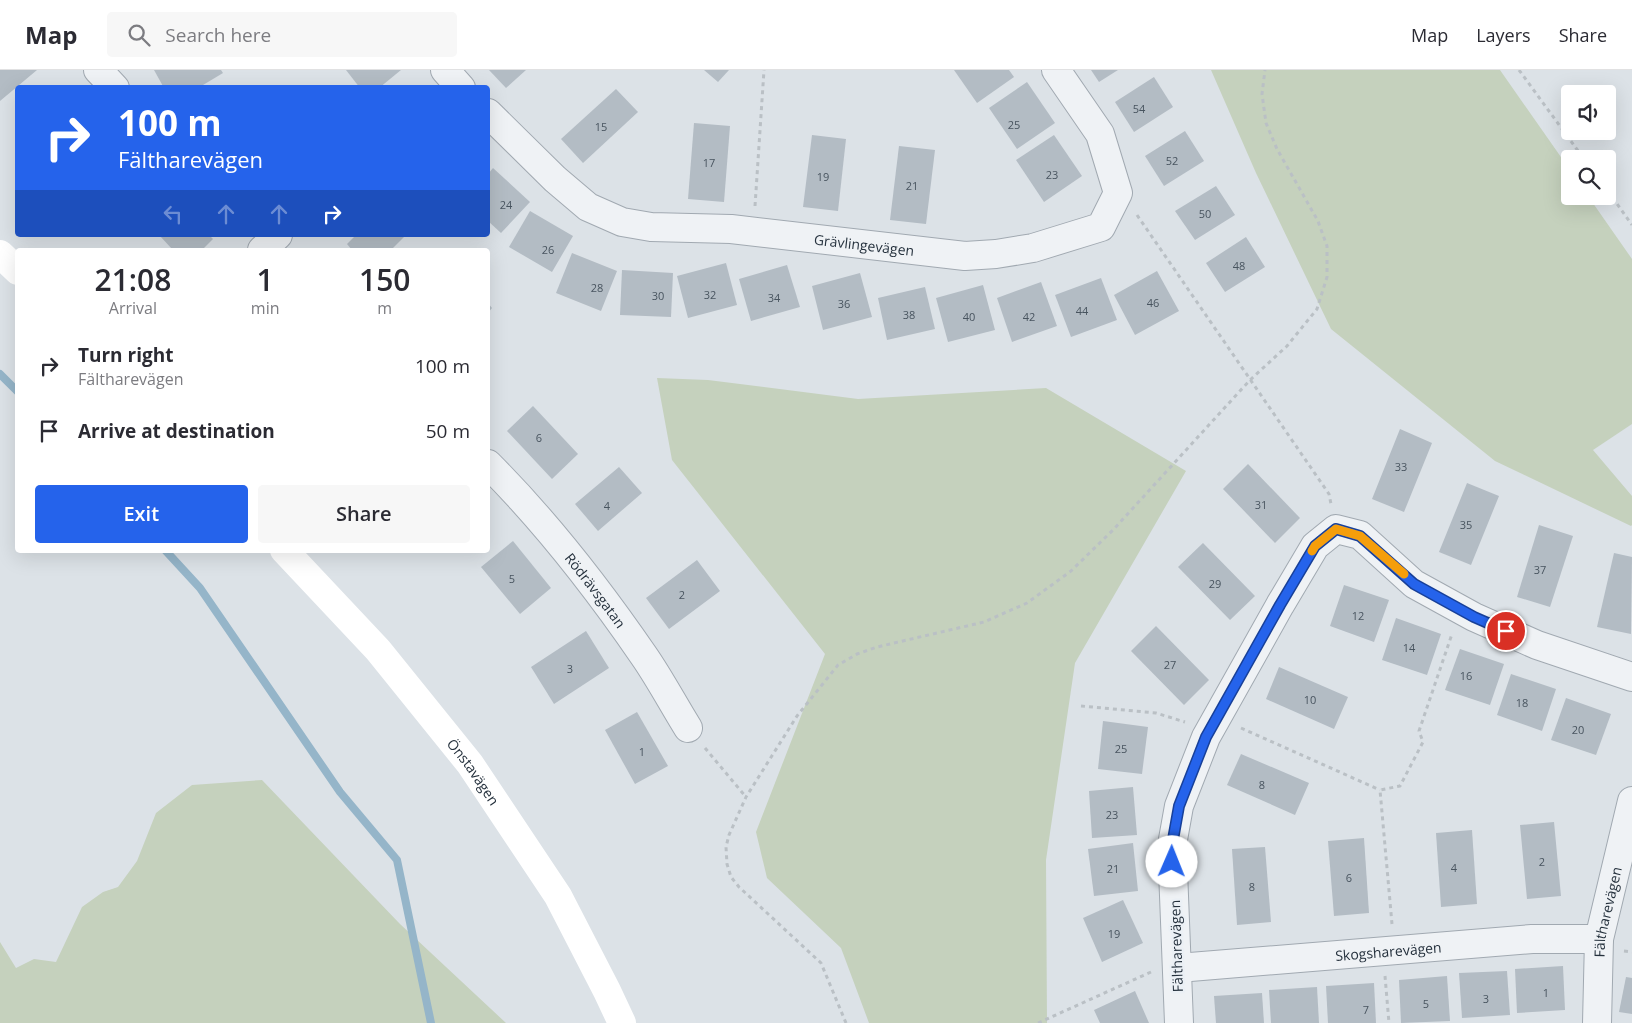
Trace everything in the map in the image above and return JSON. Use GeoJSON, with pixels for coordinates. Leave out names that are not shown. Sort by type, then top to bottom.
{"type":"FeatureCollection","features":[{"type":"Feature","properties":{"kind":"street"},"geometry":{"type":"LineString","coordinates":[[98,70],[112,85]]}},
{"type":"Feature","properties":{"kind":"street"},"geometry":{"type":"LineString","coordinates":[[1056,70],[1100,134],[1118,193]]}},
{"type":"Feature","properties":{"kind":"street","name":"Grävlingevägen"},"geometry":{"type":"LineString","coordinates":[[490,115],[555,179],[588,208],[622,222],[651,227],[731,229],[965,256],[996,254],[1033,248],[1101,227],[1118,193]]}},
{"type":"Feature","properties":{"kind":"street"},"geometry":{"type":"LineString","coordinates":[[0,254],[15,269]]}},
{"type":"Feature","properties":{"kind":"street","name":"Rödrävsgatan"},"geometry":{"type":"LineString","coordinates":[[490,466],[513,489],[569,556],[644,657],[688,728]]}},
{"type":"Feature","properties":{"kind":"street"},"geometry":{"type":"LineString","coordinates":[[1336,529],[1360,536],[1414,584],[1460,610],[1537,646],[1632,677]]}},
{"type":"Feature","properties":{"kind":"street","name":"Fältharevägen"},"geometry":{"type":"LineString","coordinates":[[1179,1023],[1172,845],[1179,806],[1206,737],[1280,605],[1315,546],[1336,529]]}},
{"type":"Feature","properties":{"kind":"street","name":"Önstavägen"},"geometry":{"type":"LineString","coordinates":[[287,553],[378,650],[470,764],[558,896],[622,1023]]}},
{"type":"Feature","properties":{"kind":"street","name":"Fältharevägen"},"geometry":{"type":"LineString","coordinates":[[1596,1023],[1600,939],[1632,801]]}},
{"type":"Feature","properties":{"kind":"street","name":"Skogsharevägen"},"geometry":{"type":"LineString","coordinates":[[1178,968],[1532,939],[1600,939]]}},
{"type":"Feature","properties":{"kind":"path"},"geometry":{"type":"LineString","coordinates":[[754,232],[764,70]]}},
{"type":"Feature","properties":{"kind":"path"},"geometry":{"type":"LineString","coordinates":[[846,1023],[821,963],[739,887],[731,876],[726,864],[726,848],[729,835],[746,797],[796,716],[838,665],[857,654],[877,647],[984,622],[1027,603],[1071,572],[1113,530],[1250,380],[1287,346],[1317,309],[1327,277],[1327,246],[1318,221],[1278,149],[1266,123],[1262,94],[1265,70]]}},
{"type":"Feature","properties":{"kind":"path"},"geometry":{"type":"LineString","coordinates":[[1519,70],[1577,150]]}},
{"type":"Feature","properties":{"kind":"path"},"geometry":{"type":"LineString","coordinates":[[1118,193],[1141,219],[1329,494],[1336,529]]}},
{"type":"Feature","properties":{"kind":"path"},"geometry":{"type":"LineString","coordinates":[[1616,203],[1632,225]]}},
{"type":"Feature","properties":{"kind":"path"},"geometry":{"type":"LineString","coordinates":[[1081,706],[1156,713],[1213,724],[1380,790],[1400,786],[1423,742],[1419,731],[1460,610]]}},
{"type":"Feature","properties":{"kind":"path"},"geometry":{"type":"LineString","coordinates":[[688,728],[746,797]]}},
{"type":"Feature","properties":{"kind":"path"},"geometry":{"type":"LineString","coordinates":[[1380,790],[1388,950],[1389,1023]]}},
{"type":"Feature","properties":{"kind":"path"},"geometry":{"type":"LineString","coordinates":[[1038,1023],[1164,966],[1178,968]]}},
{"type":"Feature","properties":{"kind":"green space"},"geometry":{"type":"Polygon","coordinates":[[[1211,70],[1500,70],[1561,157],[1561,205],[1594,205],[1632,259],[1632,424],[1593,450],[1632,496],[1632,525],[1495,461],[1331,329],[1256,173],[1211,70]]]}},
{"type":"Feature","properties":{"kind":"green space"},"geometry":{"type":"Polygon","coordinates":[[[657,378],[708,380],[858,399],[1046,388],[1186,471],[1075,663],[1046,860],[1047,1023],[869,1023],[841,948],[767,878],[756,832],[825,654],[672,460],[657,378]]]}},
{"type":"Feature","properties":{"kind":"green space"},"geometry":{"type":"Polygon","coordinates":[[[262,780],[400,924],[506,1023],[0,1023],[0,942],[16,968],[34,959],[56,962],[82,907],[103,892],[118,887],[137,861],[156,813],[192,785],[262,780]]]}},
{"type":"Feature","properties":{"kind":"building"},"geometry":{"type":"Polygon","coordinates":[[[0,70],[37,70],[19,85],[15,85],[15,88],[0,101],[0,70]]]}},
{"type":"Feature","properties":{"kind":"building"},"geometry":{"type":"Polygon","coordinates":[[[154,70],[221,70],[223,73],[203,85],[162,85],[154,70]]]}},
{"type":"Feature","properties":{"kind":"building"},"geometry":{"type":"Polygon","coordinates":[[[346,70],[401,70],[383,85],[358,85],[346,70]]]}},
{"type":"Feature","properties":{"kind":"building"},"geometry":{"type":"Polygon","coordinates":[[[489,70],[526,70],[506,88],[489,70]]]}},
{"type":"Feature","properties":{"kind":"building"},"geometry":{"type":"Polygon","coordinates":[[[704,70],[729,70],[718,82],[704,70]]]}},
{"type":"Feature","properties":{"kind":"building"},"geometry":{"type":"Polygon","coordinates":[[[954,70],[1009,70],[1014,77],[977,103],[954,70]]]}},
{"type":"Feature","properties":{"kind":"building"},"geometry":{"type":"Polygon","coordinates":[[[1091,70],[1118,70],[1099,82],[1091,70]]]}},
{"type":"Feature","properties":{"kind":"building"},"geometry":{"type":"Polygon","coordinates":[[[1154,77],[1173,107],[1134,132],[1115,102],[1154,77]]]}},
{"type":"Feature","properties":{"kind":"building"},"geometry":{"type":"Polygon","coordinates":[[[1027,82],[1055,123],[1017,149],[989,108],[1027,82]]]}},
{"type":"Feature","properties":{"kind":"building"},"geometry":{"type":"Polygon","coordinates":[[[616,89],[638,112],[583,163],[561,139],[616,89]]]}},
{"type":"Feature","properties":{"kind":"building"},"geometry":{"type":"Polygon","coordinates":[[[694,123],[730,126],[724,202],[688,199],[694,123]]]}},
{"type":"Feature","properties":{"kind":"building"},"geometry":{"type":"Polygon","coordinates":[[[1185,131],[1204,161],[1164,186],[1145,156],[1185,131]]]}},
{"type":"Feature","properties":{"kind":"building"},"geometry":{"type":"Polygon","coordinates":[[[812,135],[846,139],[838,211],[803,207],[812,135]]]}},
{"type":"Feature","properties":{"kind":"building"},"geometry":{"type":"Polygon","coordinates":[[[1054,135],[1082,176],[1044,202],[1016,160],[1054,135]]]}},
{"type":"Feature","properties":{"kind":"building"},"geometry":{"type":"Polygon","coordinates":[[[899,146],[935,150],[926,224],[890,220],[899,146]]]}},
{"type":"Feature","properties":{"kind":"building"},"geometry":{"type":"Polygon","coordinates":[[[493,168],[530,202],[501,233],[490,223],[490,172],[493,168]]]}},
{"type":"Feature","properties":{"kind":"building"},"geometry":{"type":"Polygon","coordinates":[[[1216,186],[1235,215],[1195,240],[1175,211],[1216,186]]]}},
{"type":"Feature","properties":{"kind":"building"},"geometry":{"type":"Polygon","coordinates":[[[530,211],[573,236],[552,272],[509,247],[530,211]]]}},
{"type":"Feature","properties":{"kind":"building"},"geometry":{"type":"Polygon","coordinates":[[[161,237],[211,237],[213,239],[204,248],[171,248],[161,237]]]}},
{"type":"Feature","properties":{"kind":"building"},"geometry":{"type":"Polygon","coordinates":[[[354,237],[404,237],[393,248],[350,248],[347,244],[354,237]]]}},
{"type":"Feature","properties":{"kind":"building"},"geometry":{"type":"Polygon","coordinates":[[[1246,237],[1265,267],[1225,292],[1206,263],[1246,237]]]}},
{"type":"Feature","properties":{"kind":"building"},"geometry":{"type":"Polygon","coordinates":[[[572,253],[617,271],[601,311],[556,293],[572,253]]]}},
{"type":"Feature","properties":{"kind":"building"},"geometry":{"type":"Polygon","coordinates":[[[726,263],[737,305],[688,318],[677,276],[726,263]]]}},
{"type":"Feature","properties":{"kind":"building"},"geometry":{"type":"Polygon","coordinates":[[[787,265],[800,307],[751,321],[739,279],[787,265]]]}},
{"type":"Feature","properties":{"kind":"building"},"geometry":{"type":"Polygon","coordinates":[[[622,270],[673,273],[671,317],[620,315],[622,270]]]}},
{"type":"Feature","properties":{"kind":"building"},"geometry":{"type":"Polygon","coordinates":[[[1157,271],[1179,311],[1135,335],[1114,295],[1157,271]]]}},
{"type":"Feature","properties":{"kind":"building"},"geometry":{"type":"Polygon","coordinates":[[[860,273],[872,317],[823,330],[812,286],[860,273]]]}},
{"type":"Feature","properties":{"kind":"building"},"geometry":{"type":"Polygon","coordinates":[[[1101,278],[1117,320],[1071,337],[1055,295],[1101,278]]]}},
{"type":"Feature","properties":{"kind":"building"},"geometry":{"type":"Polygon","coordinates":[[[1041,282],[1057,326],[1012,342],[997,298],[1041,282]]]}},
{"type":"Feature","properties":{"kind":"building"},"geometry":{"type":"Polygon","coordinates":[[[983,285],[995,330],[948,342],[936,298],[983,285]]]}},
{"type":"Feature","properties":{"kind":"building"},"geometry":{"type":"Polygon","coordinates":[[[925,287],[935,329],[887,340],[878,298],[925,287]]]}},
{"type":"Feature","properties":{"kind":"building"},"geometry":{"type":"Polygon","coordinates":[[[533,406],[578,454],[552,479],[507,431],[533,406]]]}},
{"type":"Feature","properties":{"kind":"building"},"geometry":{"type":"Polygon","coordinates":[[[1400,429],[1432,443],[1404,512],[1372,499],[1400,429]]]}},
{"type":"Feature","properties":{"kind":"building"},"geometry":{"type":"Polygon","coordinates":[[[1248,464],[1300,518],[1275,543],[1223,489],[1248,464]]]}},
{"type":"Feature","properties":{"kind":"building"},"geometry":{"type":"Polygon","coordinates":[[[619,467],[642,493],[598,531],[575,504],[619,467]]]}},
{"type":"Feature","properties":{"kind":"building"},"geometry":{"type":"Polygon","coordinates":[[[1467,483],[1499,496],[1471,565],[1439,552],[1467,483]]]}},
{"type":"Feature","properties":{"kind":"building"},"geometry":{"type":"Polygon","coordinates":[[[1539,525],[1573,536],[1550,607],[1517,597],[1539,525]]]}},
{"type":"Feature","properties":{"kind":"building"},"geometry":{"type":"Polygon","coordinates":[[[513,541],[551,588],[520,614],[481,567],[513,541]]]}},
{"type":"Feature","properties":{"kind":"building"},"geometry":{"type":"Polygon","coordinates":[[[1203,543],[1255,596],[1230,620],[1178,567],[1203,543]]]}},
{"type":"Feature","properties":{"kind":"building"},"geometry":{"type":"Polygon","coordinates":[[[1614,553],[1632,557],[1631,634],[1597,627],[1614,553]]]}},
{"type":"Feature","properties":{"kind":"building"},"geometry":{"type":"Polygon","coordinates":[[[697,560],[720,591],[669,629],[646,598],[697,560]]]}},
{"type":"Feature","properties":{"kind":"building"},"geometry":{"type":"Polygon","coordinates":[[[1344,585],[1389,600],[1374,642],[1330,626],[1344,585]]]}},
{"type":"Feature","properties":{"kind":"building"},"geometry":{"type":"Polygon","coordinates":[[[1396,618],[1441,634],[1427,675],[1382,660],[1396,618]]]}},
{"type":"Feature","properties":{"kind":"building"},"geometry":{"type":"Polygon","coordinates":[[[1156,626],[1209,680],[1184,705],[1131,651],[1156,626]]]}},
{"type":"Feature","properties":{"kind":"building"},"geometry":{"type":"Polygon","coordinates":[[[586,631],[609,668],[554,704],[531,667],[586,631]]]}},
{"type":"Feature","properties":{"kind":"building"},"geometry":{"type":"Polygon","coordinates":[[[1460,649],[1504,664],[1490,705],[1445,690],[1460,649]]]}},
{"type":"Feature","properties":{"kind":"building"},"geometry":{"type":"Polygon","coordinates":[[[1279,667],[1348,697],[1334,729],[1266,699],[1279,667]]]}},
{"type":"Feature","properties":{"kind":"building"},"geometry":{"type":"Polygon","coordinates":[[[1511,674],[1556,689],[1542,731],[1497,715],[1511,674]]]}},
{"type":"Feature","properties":{"kind":"building"},"geometry":{"type":"Polygon","coordinates":[[[1566,698],[1611,714],[1596,755],[1551,740],[1566,698]]]}},
{"type":"Feature","properties":{"kind":"building"},"geometry":{"type":"Polygon","coordinates":[[[637,712],[668,766],[635,784],[605,730],[637,712]]]}},
{"type":"Feature","properties":{"kind":"building"},"geometry":{"type":"Polygon","coordinates":[[[1103,721],[1148,727],[1142,774],[1098,769],[1103,721]]]}},
{"type":"Feature","properties":{"kind":"building"},"geometry":{"type":"Polygon","coordinates":[[[1241,754],[1309,783],[1295,815],[1227,785],[1241,754]]]}},
{"type":"Feature","properties":{"kind":"building"},"geometry":{"type":"Polygon","coordinates":[[[1133,787],[1137,835],[1092,838],[1089,791],[1133,787]]]}},
{"type":"Feature","properties":{"kind":"building"},"geometry":{"type":"Polygon","coordinates":[[[1554,822],[1561,896],[1527,899],[1520,825],[1554,822]]]}},
{"type":"Feature","properties":{"kind":"building"},"geometry":{"type":"Polygon","coordinates":[[[1472,830],[1477,904],[1441,907],[1436,833],[1472,830]]]}},
{"type":"Feature","properties":{"kind":"building"},"geometry":{"type":"Polygon","coordinates":[[[1364,838],[1369,913],[1334,916],[1328,841],[1364,838]]]}},
{"type":"Feature","properties":{"kind":"building"},"geometry":{"type":"Polygon","coordinates":[[[1133,843],[1138,891],[1094,896],[1088,849],[1133,843]]]}},
{"type":"Feature","properties":{"kind":"building"},"geometry":{"type":"Polygon","coordinates":[[[1265,847],[1271,922],[1237,925],[1232,849],[1265,847]]]}},
{"type":"Feature","properties":{"kind":"building"},"geometry":{"type":"Polygon","coordinates":[[[1123,900],[1143,943],[1102,962],[1083,918],[1123,900]]]}},
{"type":"Feature","properties":{"kind":"building"},"geometry":{"type":"Polygon","coordinates":[[[1563,966],[1565,1010],[1517,1013],[1515,969],[1563,966]]]}},
{"type":"Feature","properties":{"kind":"building"},"geometry":{"type":"Polygon","coordinates":[[[1507,971],[1510,1015],[1462,1018],[1459,973],[1507,971]]]}},
{"type":"Feature","properties":{"kind":"building"},"geometry":{"type":"Polygon","coordinates":[[[1447,976],[1450,1021],[1401,1023],[1399,980],[1447,976]]]}},
{"type":"Feature","properties":{"kind":"building"},"geometry":{"type":"Polygon","coordinates":[[[1626,977],[1632,978],[1632,1014],[1619,1012],[1626,977]]]}},
{"type":"Feature","properties":{"kind":"building"},"geometry":{"type":"Polygon","coordinates":[[[1374,983],[1376,1023],[1328,1023],[1326,986],[1374,983]]]}},
{"type":"Feature","properties":{"kind":"building"},"geometry":{"type":"Polygon","coordinates":[[[1317,987],[1319,1023],[1271,1023],[1269,990],[1317,987]]]}},
{"type":"Feature","properties":{"kind":"building"},"geometry":{"type":"Polygon","coordinates":[[[1135,991],[1149,1023],[1100,1023],[1094,1010],[1135,991]]]}},
{"type":"Feature","properties":{"kind":"building"},"geometry":{"type":"Polygon","coordinates":[[[1262,993],[1264,1023],[1216,1023],[1214,996],[1262,993]]]}},
{"type":"Feature","properties":{"kind":"waterway"},"geometry":{"type":"LineString","coordinates":[[0,374],[15,389]]}},
{"type":"Feature","properties":{"kind":"waterway"},"geometry":{"type":"LineString","coordinates":[[168,553],[200,588],[340,792],[397,860],[431,1023]]}},
{"type":"Feature","properties":{"kind":"slow traffic"},"geometry":{"type":"LineString","coordinates":[[1312,551],[1315,546],[1336,529],[1360,536],[1404,574]]}},
{"type":"Feature","properties":{"kind":"route"},"geometry":{"type":"LineString","coordinates":[[1172,862],[1172,845],[1179,806],[1206,737],[1315,546],[1336,529],[1360,536],[1414,584],[1474,617],[1506,631]]}}]}
